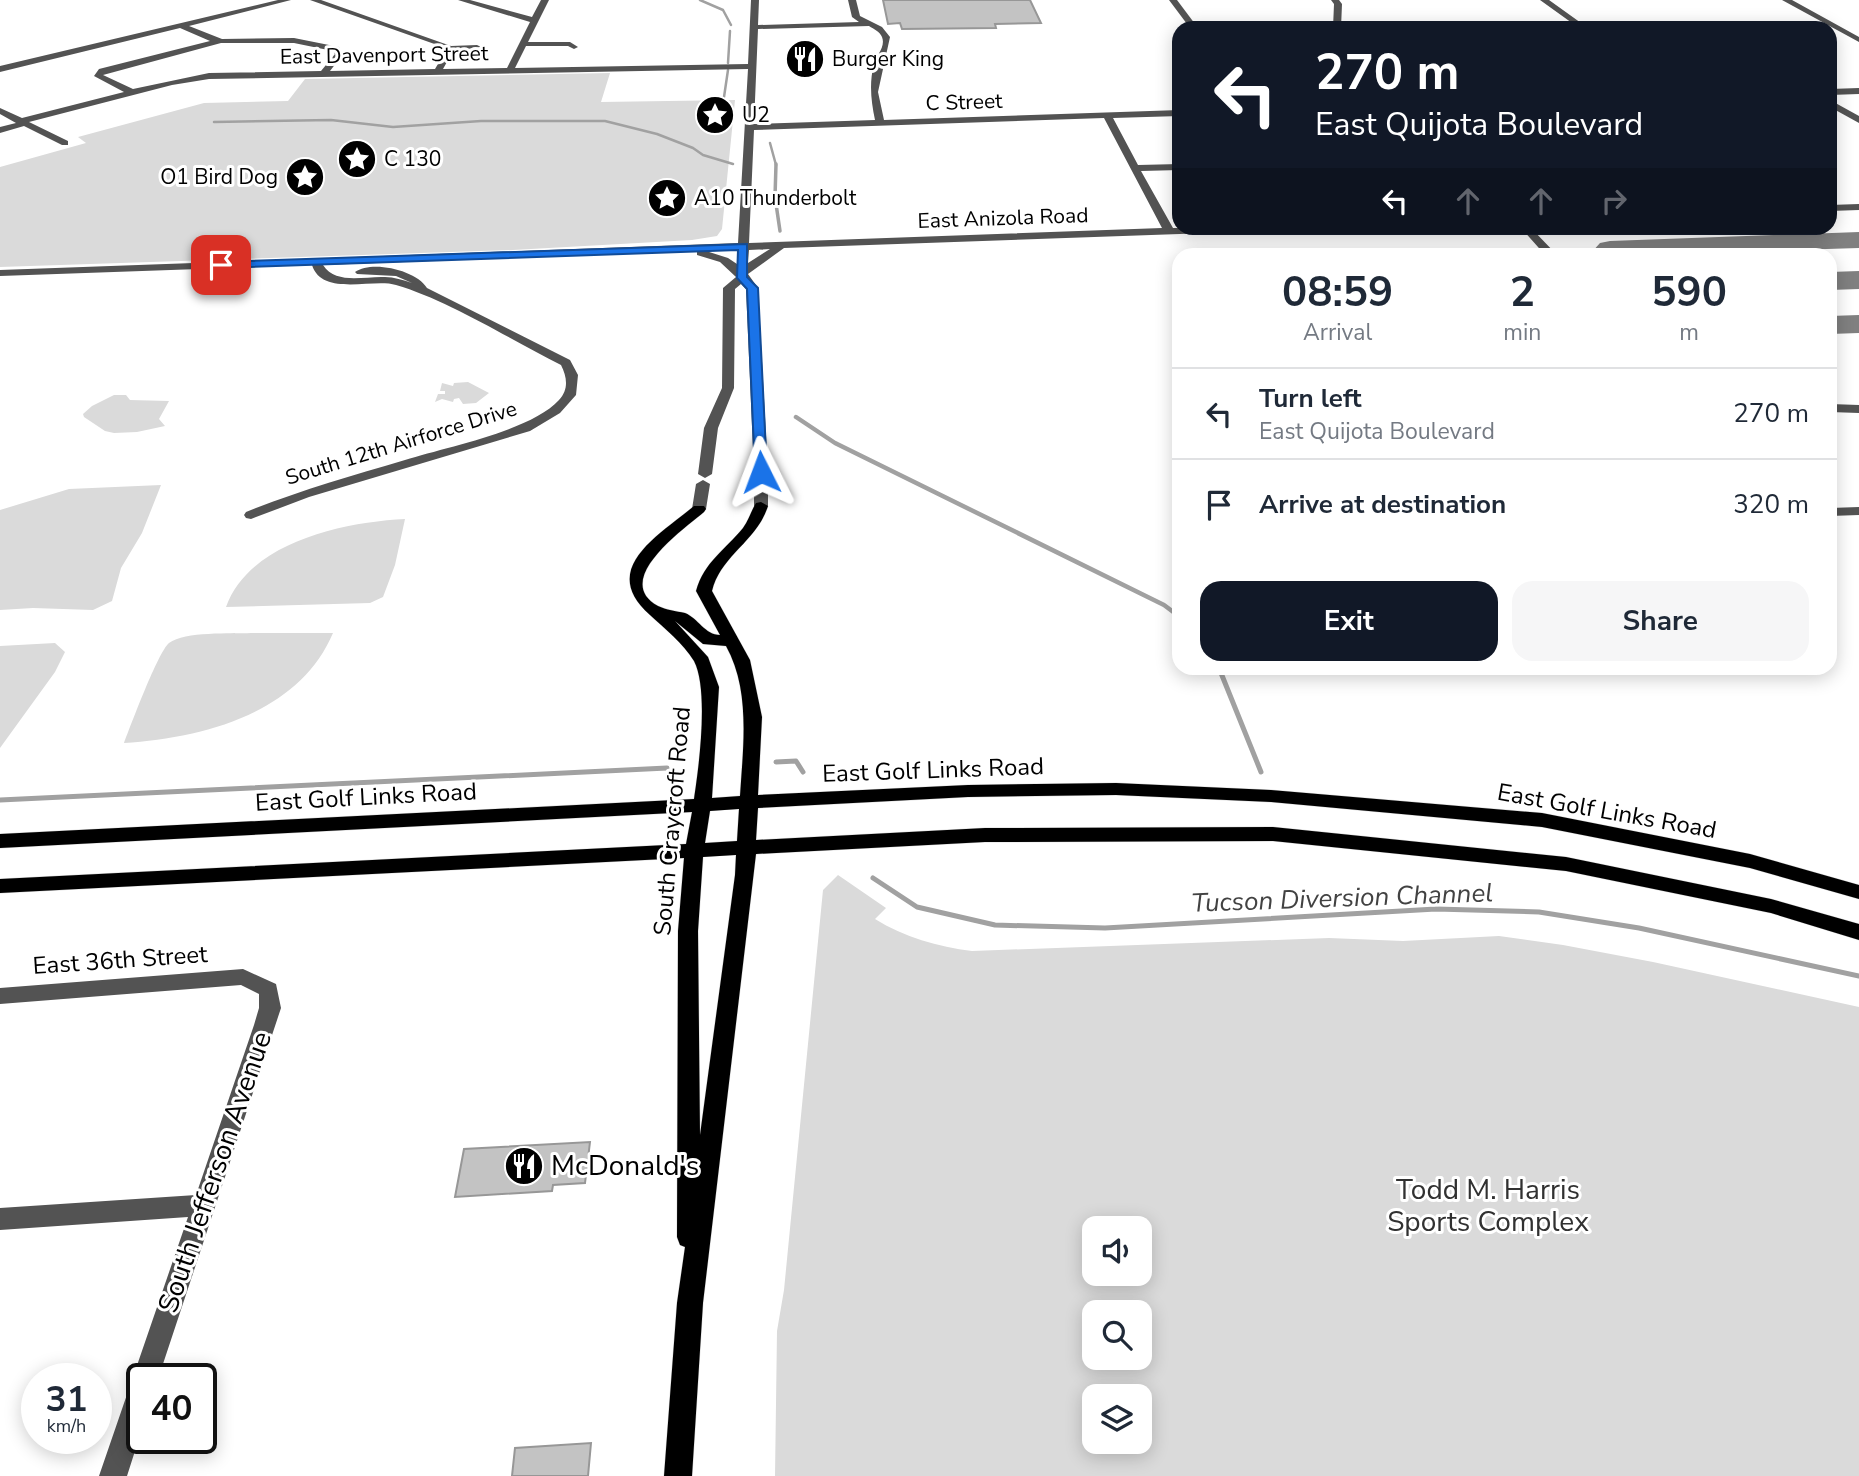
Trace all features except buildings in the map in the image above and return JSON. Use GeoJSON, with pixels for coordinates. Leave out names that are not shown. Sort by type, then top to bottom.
{"type":"FeatureCollection","features":[{"type":"Feature","properties":{"kind":"main road","name":"South Craycroft Road"},"geometry":{"type":"LineString","coordinates":[[678,1476],[690,1303],[747,848],[753,717],[746,675],[732,640],[706,598],[705,579],[713,565],[752,528],[758,519],[761,506]]}},
{"type":"Feature","properties":{"kind":"main road","name":"South Craycroft Road"},"geometry":{"type":"LineString","coordinates":[[690,1303],[688,931],[691,872],[706,780],[712,687],[702,661],[682,635],[641,599],[636,585],[639,565],[651,550],[699,509]]}},
{"type":"Feature","properties":{"kind":"main road"},"geometry":{"type":"LineString","coordinates":[[652,610],[683,618],[709,640],[732,640]]}},
{"type":"Feature","properties":{"kind":"main road","name":"East Golf Links Road"},"geometry":{"type":"LineString","coordinates":[[0,841],[968,791],[1116,789],[1285,797],[1542,820],[1750,861],[1859,892]]}},
{"type":"Feature","properties":{"kind":"main road"},"geometry":{"type":"LineString","coordinates":[[0,886],[985,835],[1273,834],[1566,864],[1771,906],[1859,932]]}},
{"type":"Feature","properties":{"kind":"street"},"geometry":{"type":"LineString","coordinates":[[0,69],[287,0]]}},
{"type":"Feature","properties":{"kind":"street"},"geometry":{"type":"LineString","coordinates":[[314,0],[447,46],[449,49],[477,47]]}},
{"type":"Feature","properties":{"kind":"street"},"geometry":{"type":"LineString","coordinates":[[461,0],[533,20]]}},
{"type":"Feature","properties":{"kind":"street"},"geometry":{"type":"LineString","coordinates":[[510,70],[545,0]]}},
{"type":"Feature","properties":{"kind":"street"},"geometry":{"type":"LineString","coordinates":[[742,275],[755,0]]}},
{"type":"Feature","properties":{"kind":"street"},"geometry":{"type":"LineString","coordinates":[[852,0],[856,17],[883,30],[887,44],[879,64],[878,88],[874,92],[880,122]]}},
{"type":"Feature","properties":{"kind":"street"},"geometry":{"type":"LineString","coordinates":[[1173,0],[1189,21]]}},
{"type":"Feature","properties":{"kind":"street"},"geometry":{"type":"LineString","coordinates":[[1335,0],[1338,4],[1337,21]]}},
{"type":"Feature","properties":{"kind":"street"},"geometry":{"type":"LineString","coordinates":[[1544,0],[1574,21]]}},
{"type":"Feature","properties":{"kind":"street"},"geometry":{"type":"LineString","coordinates":[[1786,0],[1824,21]]}},
{"type":"Feature","properties":{"kind":"street"},"geometry":{"type":"LineString","coordinates":[[337,8],[361,2]]}},
{"type":"Feature","properties":{"kind":"street"},"geometry":{"type":"LineString","coordinates":[[754,27],[870,24]]}},
{"type":"Feature","properties":{"kind":"street"},"geometry":{"type":"LineString","coordinates":[[397,29],[409,25]]}},
{"type":"Feature","properties":{"kind":"street"},"geometry":{"type":"LineString","coordinates":[[181,26],[220,41]]}},
{"type":"Feature","properties":{"kind":"street"},"geometry":{"type":"LineString","coordinates":[[1837,28],[1859,40]]}},
{"type":"Feature","properties":{"kind":"street"},"geometry":{"type":"LineString","coordinates":[[132,92],[99,76],[102,71],[220,41],[315,41],[339,52],[324,74]]}},
{"type":"Feature","properties":{"kind":"street"},"geometry":{"type":"LineString","coordinates":[[523,44],[570,44],[575,47]]}},
{"type":"Feature","properties":{"kind":"street"},"geometry":{"type":"LineString","coordinates":[[438,72],[449,49]]}},
{"type":"Feature","properties":{"kind":"street","name":"East Davenport Street"},"geometry":{"type":"LineString","coordinates":[[0,130],[132,92],[209,76],[510,70],[686,71],[753,66]]}},
{"type":"Feature","properties":{"kind":"street"},"geometry":{"type":"LineString","coordinates":[[878,88],[885,95],[891,122]]}},
{"type":"Feature","properties":{"kind":"street"},"geometry":{"type":"LineString","coordinates":[[1837,92],[1859,91]]}},
{"type":"Feature","properties":{"kind":"street"},"geometry":{"type":"LineString","coordinates":[[1837,107],[1859,120]]}},
{"type":"Feature","properties":{"kind":"street"},"geometry":{"type":"LineString","coordinates":[[0,111],[65,143]]}},
{"type":"Feature","properties":{"kind":"street","name":"C Street"},"geometry":{"type":"LineString","coordinates":[[751,127],[1172,113]]}},
{"type":"Feature","properties":{"kind":"street"},"geometry":{"type":"LineString","coordinates":[[1107,116],[1169,231]]}},
{"type":"Feature","properties":{"kind":"street"},"geometry":{"type":"LineString","coordinates":[[1134,168],[1172,167]]}},
{"type":"Feature","properties":{"kind":"street"},"geometry":{"type":"LineString","coordinates":[[1837,206],[1859,207]]}},
{"type":"Feature","properties":{"kind":"street"},"geometry":{"type":"LineString","coordinates":[[733,231],[745,225]]}},
{"type":"Feature","properties":{"kind":"street","name":"East Anizola Road"},"geometry":{"type":"LineString","coordinates":[[673,249],[1172,231]]}},
{"type":"Feature","properties":{"kind":"street"},"geometry":{"type":"LineString","coordinates":[[1533,235],[1545,248]]}},
{"type":"Feature","properties":{"kind":"street"},"geometry":{"type":"LineString","coordinates":[[0,273],[321,267],[673,249],[721,238]]}},
{"type":"Feature","properties":{"kind":"street"},"geometry":{"type":"LineString","coordinates":[[742,275],[768,253],[807,244]]}},
{"type":"Feature","properties":{"kind":"street"},"geometry":{"type":"LineString","coordinates":[[673,249],[709,254],[724,260],[742,275]]}},
{"type":"Feature","properties":{"kind":"street","name":"South 12th Airforce Drive"},"geometry":{"type":"LineString","coordinates":[[251,515],[304,494],[525,428],[546,418],[565,404],[572,392],[575,380],[566,363],[424,290],[389,280],[346,282],[323,276],[321,267]]}},
{"type":"Feature","properties":{"kind":"street","name":"South Craycroft Road"},"geometry":{"type":"LineString","coordinates":[[699,509],[706,448],[711,428],[728,388],[729,288],[742,275],[752,288],[761,506]]}},
{"type":"Feature","properties":{"kind":"street"},"geometry":{"type":"LineString","coordinates":[[1837,408],[1859,408]]}},
{"type":"Feature","properties":{"kind":"street"},"geometry":{"type":"LineString","coordinates":[[1837,512],[1859,511]]}},
{"type":"Feature","properties":{"kind":"street","name":"East 36th Street"},"geometry":{"type":"LineString","coordinates":[[0,996],[243,977]]}},
{"type":"Feature","properties":{"kind":"street","name":"South Jefferson Avenue"},"geometry":{"type":"LineString","coordinates":[[150,1363],[270,1008],[269,990],[243,977]]}},
{"type":"Feature","properties":{"kind":"street"},"geometry":{"type":"LineString","coordinates":[[0,1219],[202,1205]]}},
{"type":"Feature","properties":{"kind":"street"},"geometry":{"type":"LineString","coordinates":[[113,1476],[126,1437]]}},
{"type":"Feature","properties":{"kind":"green space"},"geometry":{"type":"Polygon","coordinates":[[[610,73],[601,102],[735,100],[722,229],[717,236],[692,240],[513,250],[0,267],[0,167],[86,143],[78,137],[204,103],[288,101],[305,79],[610,73]]]}},
{"type":"Feature","properties":{"kind":"green space"},"geometry":{"type":"Polygon","coordinates":[[[468,382],[489,393],[476,403],[463,404],[459,398],[453,402],[442,399],[435,402],[438,394],[445,394],[445,391],[440,391],[442,383],[453,386],[454,383],[468,382]]]}},
{"type":"Feature","properties":{"kind":"green space"},"geometry":{"type":"Polygon","coordinates":[[[114,395],[126,395],[130,400],[169,401],[159,419],[165,426],[137,432],[114,433],[105,431],[84,417],[83,414],[92,406],[114,395]]]}},
{"type":"Feature","properties":{"kind":"green space"},"geometry":{"type":"Polygon","coordinates":[[[161,485],[142,533],[121,568],[112,601],[93,610],[0,610],[0,510],[69,489],[161,485]]]}},
{"type":"Feature","properties":{"kind":"green space"},"geometry":{"type":"Polygon","coordinates":[[[405,519],[395,565],[383,597],[370,603],[226,607],[238,585],[255,566],[277,551],[328,531],[405,519]]]}},
{"type":"Feature","properties":{"kind":"green space"},"geometry":{"type":"Polygon","coordinates":[[[220,633],[333,633],[318,660],[297,683],[273,702],[216,727],[186,735],[124,743],[164,649],[176,639],[220,633]]]}},
{"type":"Feature","properties":{"kind":"green space"},"geometry":{"type":"Polygon","coordinates":[[[55,643],[65,652],[55,672],[0,748],[0,646],[55,643]]]}},
{"type":"Feature","properties":{"kind":"green space","name":"Todd M. Harris Sports Complex"},"geometry":{"type":"Polygon","coordinates":[[[838,875],[886,908],[875,919],[922,940],[972,951],[1329,938],[1403,941],[1499,936],[1653,962],[1859,1007],[1859,1476],[775,1476],[777,1331],[784,1290],[823,890],[838,875]]]}},
{"type":"Feature","properties":{"kind":"waterway"},"geometry":{"type":"LineString","coordinates":[[700,0],[723,10],[731,25]]}},
{"type":"Feature","properties":{"kind":"waterway"},"geometry":{"type":"LineString","coordinates":[[728,63],[730,31]]}},
{"type":"Feature","properties":{"kind":"waterway"},"geometry":{"type":"LineString","coordinates":[[724,97],[728,70]]}},
{"type":"Feature","properties":{"kind":"waterway"},"geometry":{"type":"LineString","coordinates":[[214,122],[331,120],[393,127],[481,121],[605,121],[657,134],[693,148],[703,155],[733,164]]}},
{"type":"Feature","properties":{"kind":"waterway"},"geometry":{"type":"LineString","coordinates":[[770,143],[776,165]]}},
{"type":"Feature","properties":{"kind":"waterway"},"geometry":{"type":"LineString","coordinates":[[776,165],[775,197],[780,231]]}},
{"type":"Feature","properties":{"kind":"waterway"},"geometry":{"type":"LineString","coordinates":[[796,417],[835,443],[1172,611]]}},
{"type":"Feature","properties":{"kind":"waterway"},"geometry":{"type":"LineString","coordinates":[[1222,675],[1261,772]]}},
{"type":"Feature","properties":{"kind":"waterway"},"geometry":{"type":"LineString","coordinates":[[776,762],[796,761],[803,772]]}},
{"type":"Feature","properties":{"kind":"waterway"},"geometry":{"type":"LineString","coordinates":[[0,800],[667,768]]}},
{"type":"Feature","properties":{"kind":"waterway","name":"Tucson Diversion Channel"},"geometry":{"type":"LineString","coordinates":[[873,878],[917,907],[995,925],[1105,928],[1436,909],[1539,912],[1639,928],[1859,976]]}},
{"type":"Feature","properties":{"kind":"taxiway"},"geometry":{"type":"LineString","coordinates":[[1638,248],[1859,240]]}},
{"type":"Feature","properties":{"kind":"taxiway"},"geometry":{"type":"LineString","coordinates":[[1837,281],[1859,280]]}},
{"type":"Feature","properties":{"kind":"taxiway"},"geometry":{"type":"LineString","coordinates":[[1837,325],[1859,324]]}},
{"type":"Feature","properties":{"kind":"place","name":"Burger King"},"geometry":{"type":"Point","coordinates":[805,59]}},
{"type":"Feature","properties":{"kind":"place","name":"U2"},"geometry":{"type":"Point","coordinates":[715,115]}},
{"type":"Feature","properties":{"kind":"place","name":"C 130"},"geometry":{"type":"Point","coordinates":[357,159]}},
{"type":"Feature","properties":{"kind":"place","name":"O1 Bird Dog"},"geometry":{"type":"Point","coordinates":[305,177]}},
{"type":"Feature","properties":{"kind":"place","name":"A10 Thunderbolt"},"geometry":{"type":"Point","coordinates":[667,198]}},
{"type":"Feature","properties":{"kind":"place","name":"McDonald's"},"geometry":{"type":"Point","coordinates":[524,1166]}},
{"type":"Feature","properties":{"kind":"route"},"geometry":{"type":"LineString","coordinates":[[221,265],[743,246],[742,278],[752,288],[761,472]]}}]}
